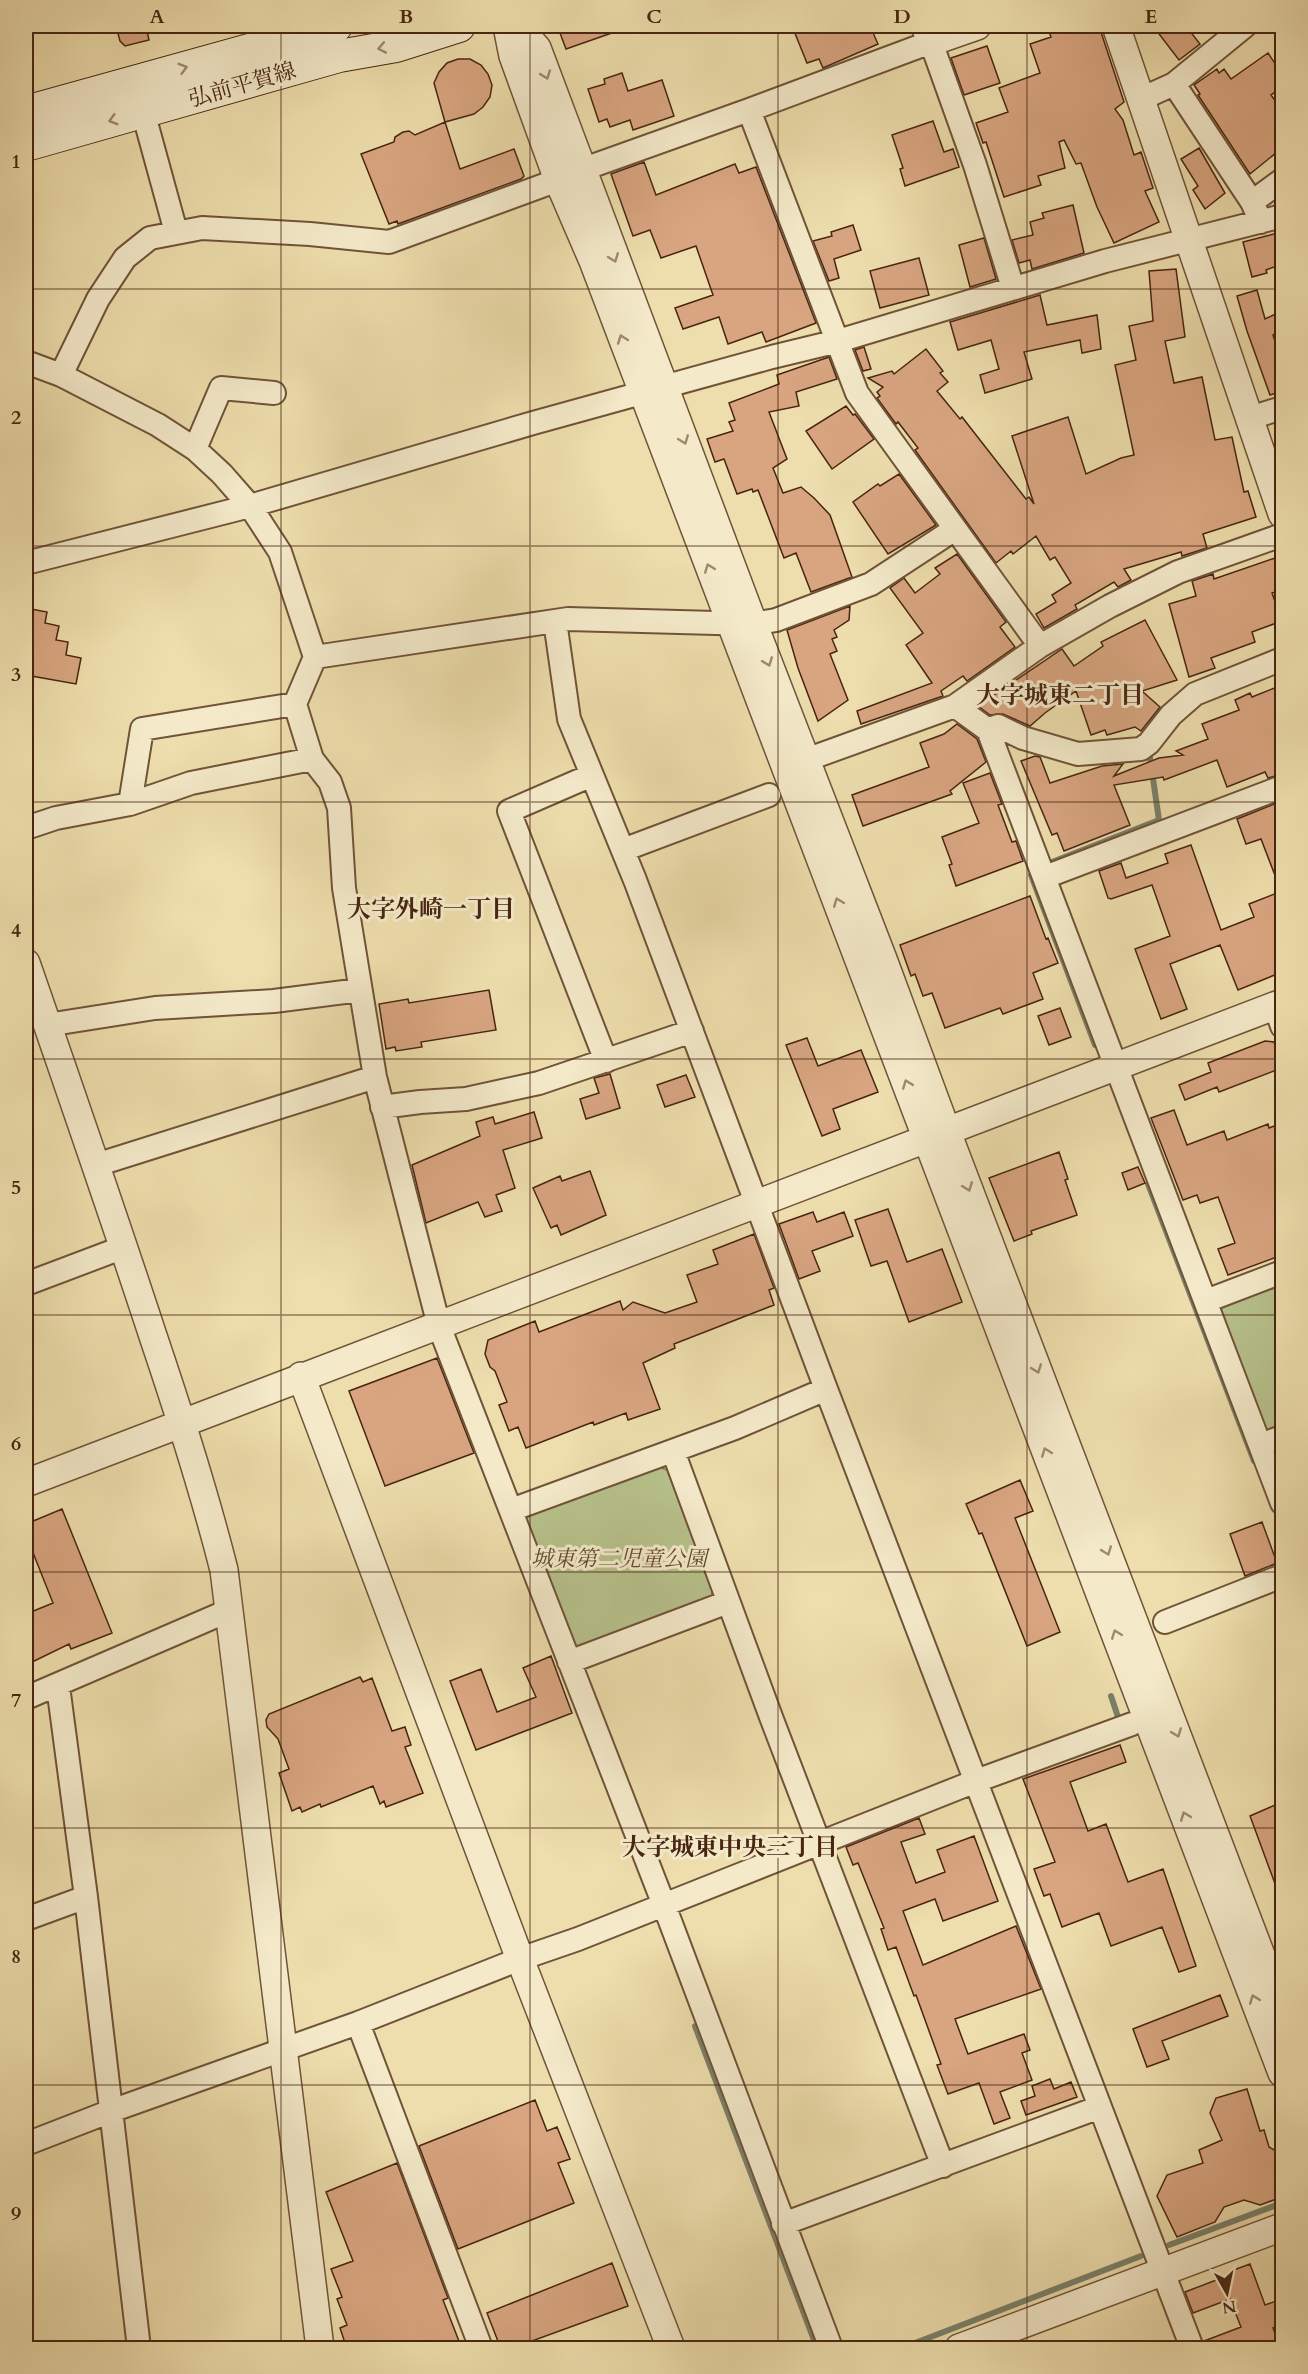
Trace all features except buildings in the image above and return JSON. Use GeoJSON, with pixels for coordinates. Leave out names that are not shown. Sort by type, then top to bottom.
{"type":"FeatureCollection","features":[{"type":"Feature","properties":{"kind":"main road","name":"弘前平賀線"},"geometry":{"type":"LineString","coordinates":[[26,112],[135,81],[333,34],[396,46],[459,26]]}},
{"type":"Feature","properties":{"kind":"main road","name":"弘前平賀線"},"geometry":{"type":"LineString","coordinates":[[26,145],[143,112],[333,34]]}},
{"type":"Feature","properties":{"kind":"street"},"geometry":{"type":"LineString","coordinates":[[507,26],[513,56],[569,175]]}},
{"type":"Feature","properties":{"kind":"street"},"geometry":{"type":"LineString","coordinates":[[517,26],[537,48],[593,261],[653,391],[796,764],[937,1136],[1282,2073]]}},
{"type":"Feature","properties":{"kind":"street"},"geometry":{"type":"LineString","coordinates":[[61,375],[98,299],[125,258],[150,238],[202,228],[310,234],[389,242],[749,110],[928,34],[977,26]]}},
{"type":"Feature","properties":{"kind":"street"},"geometry":{"type":"LineString","coordinates":[[1116,26],[1282,514]]}},
{"type":"Feature","properties":{"kind":"street"},"geometry":{"type":"LineString","coordinates":[[1141,99],[1174,84],[1245,26]]}},
{"type":"Feature","properties":{"kind":"street"},"geometry":{"type":"LineString","coordinates":[[928,34],[975,165],[1013,288]]}},
{"type":"Feature","properties":{"kind":"street"},"geometry":{"type":"LineString","coordinates":[[135,81],[176,232]]}},
{"type":"Feature","properties":{"kind":"street"},"geometry":{"type":"LineString","coordinates":[[1174,84],[1265,213]]}},
{"type":"Feature","properties":{"kind":"street"},"geometry":{"type":"LineString","coordinates":[[749,110],[857,393],[1040,646]]}},
{"type":"Feature","properties":{"kind":"street"},"geometry":{"type":"LineString","coordinates":[[26,563],[250,506],[383,466],[772,357],[838,341],[1106,261],[1190,241],[1265,213],[1282,180]]}},
{"type":"Feature","properties":{"kind":"street"},"geometry":{"type":"LineString","coordinates":[[26,362],[61,375],[158,425],[195,449],[222,474],[250,506],[280,552],[315,657],[295,704],[312,759],[330,782],[339,808],[344,888],[375,1077],[439,1326],[664,1905],[831,2349]]}},
{"type":"Feature","properties":{"kind":"street"},"geometry":{"type":"LineString","coordinates":[[195,449],[221,388],[274,393]]}},
{"type":"Feature","properties":{"kind":"street"},"geometry":{"type":"LineString","coordinates":[[1250,418],[1282,408]]}},
{"type":"Feature","properties":{"kind":"street"},"geometry":{"type":"LineString","coordinates":[[315,657],[568,619],[741,624],[777,620],[871,584],[955,529]]}},
{"type":"Feature","properties":{"kind":"street"},"geometry":{"type":"LineString","coordinates":[[796,764],[955,706],[1040,646],[1110,606],[1178,572],[1282,535]]}},
{"type":"Feature","properties":{"kind":"street"},"geometry":{"type":"LineString","coordinates":[[555,621],[569,719],[623,850],[692,1030],[826,1389],[1192,2349]]}},
{"type":"Feature","properties":{"kind":"street"},"geometry":{"type":"LineString","coordinates":[[988,730],[998,726],[1023,738],[1078,754],[1140,749],[1149,743],[1171,715],[1195,694],[1282,659]]}},
{"type":"Feature","properties":{"kind":"street"},"geometry":{"type":"LineString","coordinates":[[130,804],[142,729],[295,704]]}},
{"type":"Feature","properties":{"kind":"street"},"geometry":{"type":"LineString","coordinates":[[955,706],[988,730],[1282,1503]]}},
{"type":"Feature","properties":{"kind":"street"},"geometry":{"type":"LineString","coordinates":[[26,828],[56,818],[130,804],[191,783],[312,759]]}},
{"type":"Feature","properties":{"kind":"street"},"geometry":{"type":"LineString","coordinates":[[592,775],[509,811],[606,1061]]}},
{"type":"Feature","properties":{"kind":"street"},"geometry":{"type":"LineString","coordinates":[[1045,877],[1282,787]]}},
{"type":"Feature","properties":{"kind":"street"},"geometry":{"type":"LineString","coordinates":[[623,850],[768,795]]}},
{"type":"Feature","properties":{"kind":"street"},"geometry":{"type":"LineString","coordinates":[[26,963],[182,1423],[224,1570],[320,2349]]}},
{"type":"Feature","properties":{"kind":"street"},"geometry":{"type":"LineString","coordinates":[[47,1025],[154,1008],[274,1001],[360,990]]}},
{"type":"Feature","properties":{"kind":"street"},"geometry":{"type":"LineString","coordinates":[[26,1483],[1117,1066],[1280,1011]]}},
{"type":"Feature","properties":{"kind":"street"},"geometry":{"type":"LineString","coordinates":[[382,1107],[466,1099],[539,1083],[692,1030]]}},
{"type":"Feature","properties":{"kind":"street"},"geometry":{"type":"LineString","coordinates":[[96,1165],[375,1077]]}},
{"type":"Feature","properties":{"kind":"street"},"geometry":{"type":"LineString","coordinates":[[937,1136],[1282,2010]]}},
{"type":"Feature","properties":{"kind":"street"},"geometry":{"type":"LineString","coordinates":[[26,1284],[124,1247]]}},
{"type":"Feature","properties":{"kind":"street"},"geometry":{"type":"LineString","coordinates":[[1206,1301],[1282,1272]]}},
{"type":"Feature","properties":{"kind":"street"},"geometry":{"type":"LineString","coordinates":[[301,1376],[520,1959],[671,2349]]}},
{"type":"Feature","properties":{"kind":"street"},"geometry":{"type":"LineString","coordinates":[[511,1510],[735,1428],[826,1389]]}},
{"type":"Feature","properties":{"kind":"street"},"geometry":{"type":"LineString","coordinates":[[1260,1445],[1282,1437]]}},
{"type":"Feature","properties":{"kind":"street"},"geometry":{"type":"LineString","coordinates":[[673,1451],[819,1844],[944,2166]]}},
{"type":"Feature","properties":{"kind":"street"},"geometry":{"type":"LineString","coordinates":[[1165,1622],[1282,1576]]}},
{"type":"Feature","properties":{"kind":"street"},"geometry":{"type":"LineString","coordinates":[[569,1662],[728,1602]]}},
{"type":"Feature","properties":{"kind":"street"},"geometry":{"type":"LineString","coordinates":[[26,1698],[230,1610]]}},
{"type":"Feature","properties":{"kind":"street"},"geometry":{"type":"LineString","coordinates":[[58,1686],[86,1897],[139,2349]]}},
{"type":"Feature","properties":{"kind":"street"},"geometry":{"type":"LineString","coordinates":[[26,2144],[111,2111],[358,2023],[520,1959],[546,1952],[976,1781],[1131,1724]]}},
{"type":"Feature","properties":{"kind":"street"},"geometry":{"type":"LineString","coordinates":[[26,1919],[86,1897]]}},
{"type":"Feature","properties":{"kind":"street"},"geometry":{"type":"LineString","coordinates":[[358,2023],[481,2349]]}},
{"type":"Feature","properties":{"kind":"street"},"geometry":{"type":"LineString","coordinates":[[783,2224],[1100,2107]]}},
{"type":"Feature","properties":{"kind":"street"},"geometry":{"type":"LineString","coordinates":[[959,2349],[1282,2227]]}},
{"type":"Feature","properties":{"kind":"green space"},"geometry":{"type":"Polygon","coordinates":[[[1282,1278],[1282,1431],[1264,1431],[1219,1309],[1221,1301],[1282,1278]]]}},
{"type":"Feature","properties":{"kind":"green space","name":"城東第二児童公園"},"geometry":{"type":"Polygon","coordinates":[[[656,1466],[667,1470],[713,1590],[709,1602],[584,1649],[572,1645],[526,1519],[532,1511],[656,1466]]]}},
{"type":"Feature","properties":{"kind":"waterway"},"geometry":{"type":"LineString","coordinates":[[1052,862],[1159,820],[1150,758]]}},
{"type":"Feature","properties":{"kind":"waterway"},"geometry":{"type":"LineString","coordinates":[[1031,875],[1095,1045]]}},
{"type":"Feature","properties":{"kind":"waterway"},"geometry":{"type":"LineString","coordinates":[[1148,1184],[1254,1461]]}},
{"type":"Feature","properties":{"kind":"waterway"},"geometry":{"type":"LineString","coordinates":[[1111,1696],[1119,1720],[1115,1721]]}},
{"type":"Feature","properties":{"kind":"waterway"},"geometry":{"type":"LineString","coordinates":[[695,2026],[817,2348]]}},
{"type":"Feature","properties":{"kind":"waterway"},"geometry":{"type":"LineString","coordinates":[[1169,2245],[1282,2203]]}},
{"type":"Feature","properties":{"kind":"waterway"},"geometry":{"type":"LineString","coordinates":[[902,2348],[1141,2256]]}},
{"type":"Feature","properties":{"kind":"district","name":"大字城東二丁目"},"geometry":{"type":"Point","coordinates":[1060,695]}},
{"type":"Feature","properties":{"kind":"district","name":"大字外崎一丁目"},"geometry":{"type":"Point","coordinates":[431,909]}},
{"type":"Feature","properties":{"kind":"district","name":"大字城東中央三丁目"},"geometry":{"type":"Point","coordinates":[730,1847]}}]}
